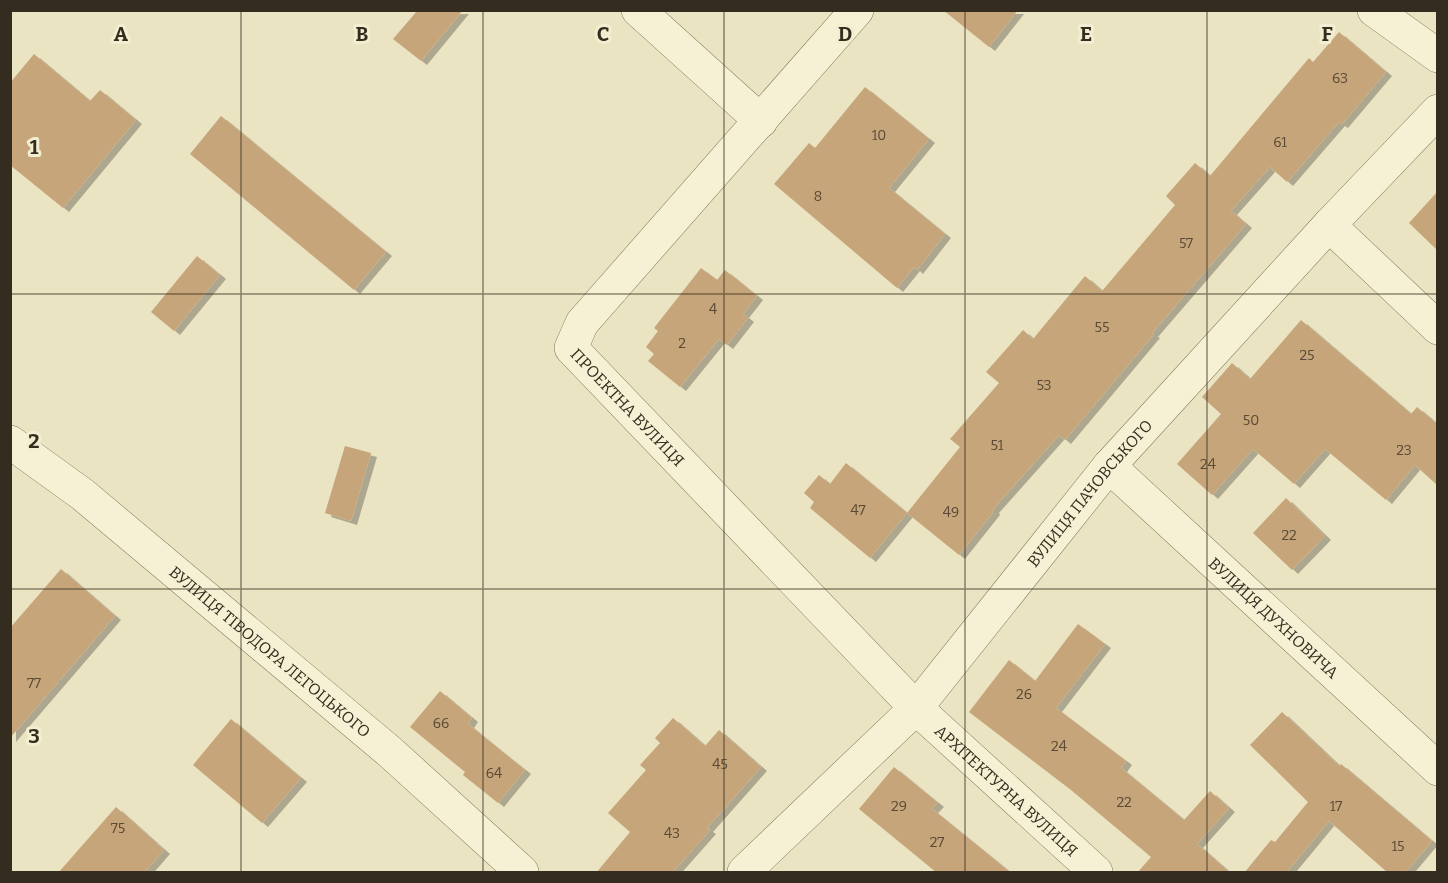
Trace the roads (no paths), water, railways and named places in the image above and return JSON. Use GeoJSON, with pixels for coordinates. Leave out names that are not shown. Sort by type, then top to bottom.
{"type":"FeatureCollection","features":[{"type":"Feature","properties":{"kind":"street"},"geometry":{"type":"LineString","coordinates":[[638,10],[761,121]]}},
{"type":"Feature","properties":{"kind":"street","name":"ПРОЕКТНА ВУЛИЦЯ"},"geometry":{"type":"LineString","coordinates":[[857,10],[582,323],[571,348],[916,708]]}},
{"type":"Feature","properties":{"kind":"street"},"geometry":{"type":"LineString","coordinates":[[1374,10],[1437,56]]}},
{"type":"Feature","properties":{"kind":"street","name":"ВУЛИЦЯ ПАЧОВСЬКОГО"},"geometry":{"type":"LineString","coordinates":[[744,873],[916,708],[1109,466],[1329,225],[1437,111]]}},
{"type":"Feature","properties":{"kind":"street"},"geometry":{"type":"LineString","coordinates":[[1329,225],[1437,328]]}},
{"type":"Feature","properties":{"kind":"street","name":"ВУЛИЦЯ ТІВОДОРА ЛЕГОЦЬКОГО"},"geometry":{"type":"LineString","coordinates":[[10,442],[82,494],[390,752],[522,873]]}},
{"type":"Feature","properties":{"kind":"street","name":"ВУЛИЦЯ ДУХНОВИЧА"},"geometry":{"type":"LineString","coordinates":[[1109,466],[1437,769]]}},
{"type":"Feature","properties":{"kind":"street","name":"АРХІТЕКТУРНА ВУЛИЦЯ"},"geometry":{"type":"LineString","coordinates":[[916,708],[1096,873]]}}]}
